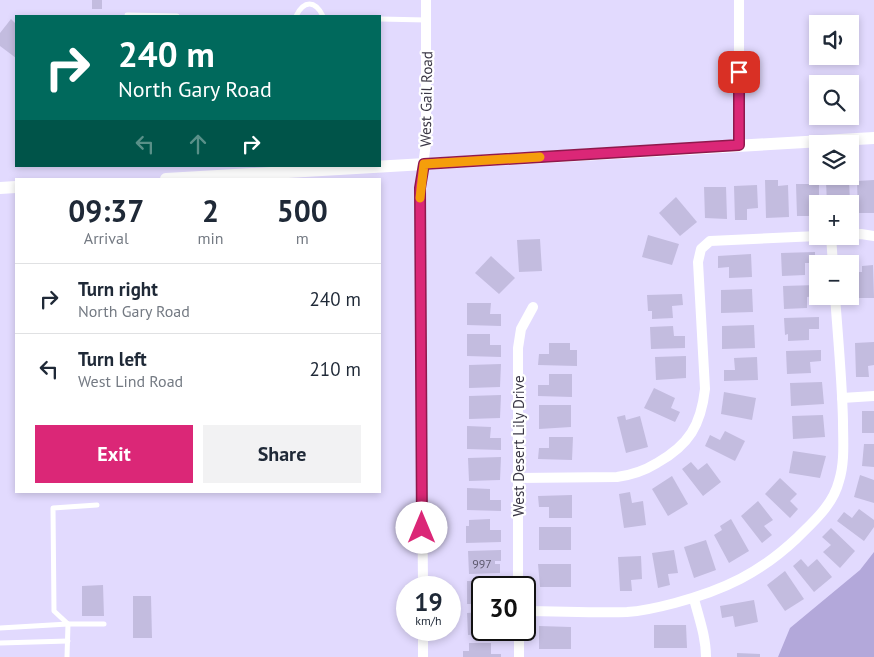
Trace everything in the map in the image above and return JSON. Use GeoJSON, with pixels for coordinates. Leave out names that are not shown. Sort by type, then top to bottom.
{"type":"FeatureCollection","features":[{"type":"Feature","properties":{"kind":"street","name":"West Gail Road"},"geometry":{"type":"LineString","coordinates":[[423,576],[420,188],[426,143],[426,0]]}},
{"type":"Feature","properties":{"kind":"street"},"geometry":{"type":"LineString","coordinates":[[739,0],[739,145]]}},
{"type":"Feature","properties":{"kind":"street"},"geometry":{"type":"LineString","coordinates":[[381,166],[874,138]]}},
{"type":"Feature","properties":{"kind":"street"},"geometry":{"type":"LineString","coordinates":[[183,178],[372,167]]}},
{"type":"Feature","properties":{"kind":"street"},"geometry":{"type":"LineString","coordinates":[[0,188],[15,187]]}},
{"type":"Feature","properties":{"kind":"street"},"geometry":{"type":"LineString","coordinates":[[859,234],[874,236]]}},
{"type":"Feature","properties":{"kind":"street"},"geometry":{"type":"LineString","coordinates":[[518,478],[631,476],[675,452],[688,440],[703,408],[705,389],[698,262],[701,249],[710,241],[809,236]]}},
{"type":"Feature","properties":{"kind":"street"},"geometry":{"type":"LineString","coordinates":[[536,611],[628,612],[657,608],[694,598],[732,584],[772,560],[819,516],[832,499],[839,481],[843,460],[842,398],[836,305]]}},
{"type":"Feature","properties":{"kind":"street","name":"West Desert Lily Drive"},"geometry":{"type":"LineString","coordinates":[[518,576],[518,348],[521,329],[533,307]]}},
{"type":"Feature","properties":{"kind":"street"},"geometry":{"type":"LineString","coordinates":[[842,398],[874,396]]}},
{"type":"Feature","properties":{"kind":"street"},"geometry":{"type":"LineString","coordinates":[[694,598],[706,647],[706,657]]}},
{"type":"Feature","properties":{"kind":"street"},"geometry":{"type":"LineString","coordinates":[[423,641],[423,657]]}},
{"type":"Feature","properties":{"kind":"street"},"geometry":{"type":"LineString","coordinates":[[519,641],[519,657]]}},
{"type":"Feature","properties":{"kind":"lane"},"geometry":{"type":"LineString","coordinates":[[296,15],[300,6],[308,2],[314,3],[322,15]]}},
{"type":"Feature","properties":{"kind":"lane"},"geometry":{"type":"LineString","coordinates":[[381,20],[426,20]]}},
{"type":"Feature","properties":{"kind":"lane"},"geometry":{"type":"LineString","coordinates":[[67,657],[68,624],[54,611],[53,508],[97,505]]}},
{"type":"Feature","properties":{"kind":"lane"},"geometry":{"type":"LineString","coordinates":[[0,628],[104,624]]}},
{"type":"Feature","properties":{"kind":"lane"},"geometry":{"type":"LineString","coordinates":[[0,643],[68,641]]}},
{"type":"Feature","properties":{"kind":"shaded area"},"geometry":{"type":"Polygon","coordinates":[[[874,552],[874,657],[778,657],[790,628],[860,570],[874,552]]]}},
{"type":"Feature","properties":{"kind":"building"},"geometry":{"type":"Polygon","coordinates":[[[92,0],[102,0],[102,9],[92,9],[92,0]]]}},
{"type":"Feature","properties":{"kind":"building"},"geometry":{"type":"Polygon","coordinates":[[[11,19],[15,23],[15,57],[0,46],[0,33],[11,19]]]}},
{"type":"Feature","properties":{"kind":"building"},"geometry":{"type":"Polygon","coordinates":[[[765,180],[778,180],[778,186],[788,185],[789,217],[766,218],[765,180]]]}},
{"type":"Feature","properties":{"kind":"building"},"geometry":{"type":"Polygon","coordinates":[[[874,180],[874,213],[859,213],[857,185],[859,185],[859,181],[874,180]]]}},
{"type":"Feature","properties":{"kind":"building"},"geometry":{"type":"Polygon","coordinates":[[[796,184],[819,185],[819,195],[809,195],[809,216],[797,216],[796,184]]]}},
{"type":"Feature","properties":{"kind":"building"},"geometry":{"type":"Polygon","coordinates":[[[757,185],[758,208],[747,209],[747,220],[735,220],[734,186],[757,185]]]}},
{"type":"Feature","properties":{"kind":"building"},"geometry":{"type":"Polygon","coordinates":[[[826,185],[849,185],[850,195],[827,195],[826,185]]]}},
{"type":"Feature","properties":{"kind":"building"},"geometry":{"type":"Polygon","coordinates":[[[704,187],[726,187],[727,219],[705,218],[704,187]]]}},
{"type":"Feature","properties":{"kind":"building"},"geometry":{"type":"Polygon","coordinates":[[[676,197],[697,222],[680,236],[659,213],[676,197]]]}},
{"type":"Feature","properties":{"kind":"building"},"geometry":{"type":"Polygon","coordinates":[[[648,235],[679,244],[672,265],[642,257],[648,235]]]}},
{"type":"Feature","properties":{"kind":"building"},"geometry":{"type":"Polygon","coordinates":[[[540,239],[542,271],[519,272],[517,240],[540,239]]]}},
{"type":"Feature","properties":{"kind":"building"},"geometry":{"type":"Polygon","coordinates":[[[815,252],[815,255],[809,255],[809,263],[805,263],[805,275],[782,276],[781,253],[815,252]]]}},
{"type":"Feature","properties":{"kind":"building"},"geometry":{"type":"Polygon","coordinates":[[[751,254],[752,277],[729,278],[729,267],[718,268],[718,256],[751,254]]]}},
{"type":"Feature","properties":{"kind":"building"},"geometry":{"type":"Polygon","coordinates":[[[491,256],[515,278],[499,294],[475,273],[491,256]]]}},
{"type":"Feature","properties":{"kind":"building"},"geometry":{"type":"Polygon","coordinates":[[[873,265],[874,298],[859,298],[859,272],[862,272],[862,266],[873,265]]]}},
{"type":"Feature","properties":{"kind":"building"},"geometry":{"type":"Polygon","coordinates":[[[809,285],[807,308],[784,309],[783,286],[809,285]]]}},
{"type":"Feature","properties":{"kind":"building"},"geometry":{"type":"Polygon","coordinates":[[[752,289],[753,312],[721,313],[721,290],[752,289]]]}},
{"type":"Feature","properties":{"kind":"building"},"geometry":{"type":"Polygon","coordinates":[[[682,294],[683,305],[672,306],[673,318],[652,319],[652,311],[648,311],[647,295],[682,294]]]}},
{"type":"Feature","properties":{"kind":"building"},"geometry":{"type":"Polygon","coordinates":[[[467,303],[491,303],[490,314],[501,314],[501,326],[467,325],[467,303]]]}},
{"type":"Feature","properties":{"kind":"building"},"geometry":{"type":"Polygon","coordinates":[[[819,317],[819,329],[809,329],[809,340],[788,341],[788,334],[785,335],[784,318],[819,317]]]}},
{"type":"Feature","properties":{"kind":"building"},"geometry":{"type":"Polygon","coordinates":[[[754,325],[755,348],[722,349],[722,326],[754,325]]]}},
{"type":"Feature","properties":{"kind":"building"},"geometry":{"type":"Polygon","coordinates":[[[673,326],[674,336],[685,336],[685,348],[651,349],[650,327],[673,326]]]}},
{"type":"Feature","properties":{"kind":"building"},"geometry":{"type":"Polygon","coordinates":[[[467,334],[490,334],[490,345],[501,345],[501,357],[467,356],[467,334]]]}},
{"type":"Feature","properties":{"kind":"building"},"geometry":{"type":"Polygon","coordinates":[[[874,342],[874,365],[868,366],[869,377],[856,377],[855,343],[874,342]]]}},
{"type":"Feature","properties":{"kind":"building"},"geometry":{"type":"Polygon","coordinates":[[[549,343],[570,343],[570,350],[577,350],[577,366],[538,365],[539,354],[549,354],[549,343]]]}},
{"type":"Feature","properties":{"kind":"building"},"geometry":{"type":"Polygon","coordinates":[[[821,350],[821,361],[810,362],[811,373],[787,374],[786,351],[821,350]]]}},
{"type":"Feature","properties":{"kind":"building"},"geometry":{"type":"Polygon","coordinates":[[[686,356],[686,378],[656,380],[655,357],[686,356]]]}},
{"type":"Feature","properties":{"kind":"building"},"geometry":{"type":"Polygon","coordinates":[[[757,357],[758,380],[724,381],[724,370],[735,370],[734,358],[757,357]]]}},
{"type":"Feature","properties":{"kind":"building"},"geometry":{"type":"Polygon","coordinates":[[[501,364],[500,387],[469,388],[469,365],[501,364]]]}},
{"type":"Feature","properties":{"kind":"building"},"geometry":{"type":"Polygon","coordinates":[[[549,374],[572,374],[572,397],[538,396],[538,385],[549,385],[549,374]]]}},
{"type":"Feature","properties":{"kind":"building"},"geometry":{"type":"Polygon","coordinates":[[[822,382],[824,404],[791,406],[790,383],[822,382]]]}},
{"type":"Feature","properties":{"kind":"building"},"geometry":{"type":"Polygon","coordinates":[[[654,388],[675,398],[671,408],[680,412],[675,422],[644,408],[654,388]]]}},
{"type":"Feature","properties":{"kind":"building"},"geometry":{"type":"Polygon","coordinates":[[[724,392],[756,398],[752,420],[721,414],[724,392]]]}},
{"type":"Feature","properties":{"kind":"building"},"geometry":{"type":"Polygon","coordinates":[[[501,395],[500,418],[469,419],[469,396],[501,395]]]}},
{"type":"Feature","properties":{"kind":"building"},"geometry":{"type":"Polygon","coordinates":[[[539,405],[571,405],[571,427],[539,429],[539,405]]]}},
{"type":"Feature","properties":{"kind":"building"},"geometry":{"type":"Polygon","coordinates":[[[862,411],[874,411],[874,433],[862,433],[862,411]]]}},
{"type":"Feature","properties":{"kind":"building"},"geometry":{"type":"Polygon","coordinates":[[[625,415],[626,420],[640,416],[648,447],[626,453],[617,417],[625,415]]]}},
{"type":"Feature","properties":{"kind":"building"},"geometry":{"type":"Polygon","coordinates":[[[823,415],[825,437],[793,439],[792,416],[823,415]]]}},
{"type":"Feature","properties":{"kind":"building"},"geometry":{"type":"Polygon","coordinates":[[[467,426],[491,427],[490,438],[501,438],[501,450],[467,449],[467,426]]]}},
{"type":"Feature","properties":{"kind":"building"},"geometry":{"type":"Polygon","coordinates":[[[725,431],[745,441],[735,461],[705,446],[710,435],[720,440],[725,431]]]}},
{"type":"Feature","properties":{"kind":"building"},"geometry":{"type":"Polygon","coordinates":[[[549,437],[573,437],[572,460],[538,459],[539,448],[549,448],[549,437]]]}},
{"type":"Feature","properties":{"kind":"building"},"geometry":{"type":"Polygon","coordinates":[[[864,444],[874,444],[874,467],[862,466],[864,444]]]}},
{"type":"Feature","properties":{"kind":"building"},"geometry":{"type":"Polygon","coordinates":[[[793,451],[826,456],[820,478],[789,473],[793,451]]]}},
{"type":"Feature","properties":{"kind":"building"},"geometry":{"type":"Polygon","coordinates":[[[501,457],[500,480],[469,481],[468,458],[501,457]]]}},
{"type":"Feature","properties":{"kind":"building"},"geometry":{"type":"Polygon","coordinates":[[[691,462],[698,470],[707,463],[721,482],[703,496],[682,469],[691,462]]]}},
{"type":"Feature","properties":{"kind":"building"},"geometry":{"type":"Polygon","coordinates":[[[860,475],[874,480],[874,503],[854,497],[860,475]]]}},
{"type":"Feature","properties":{"kind":"building"},"geometry":{"type":"Polygon","coordinates":[[[672,476],[688,504],[668,516],[652,489],[672,476]]]}},
{"type":"Feature","properties":{"kind":"building"},"geometry":{"type":"Polygon","coordinates":[[[780,478],[797,494],[790,501],[798,509],[790,518],[765,494],[780,478]]]}},
{"type":"Feature","properties":{"kind":"building"},"geometry":{"type":"Polygon","coordinates":[[[467,488],[490,489],[490,500],[501,500],[501,511],[467,510],[467,488]]]}},
{"type":"Feature","properties":{"kind":"building"},"geometry":{"type":"Polygon","coordinates":[[[630,492],[632,503],[643,501],[646,525],[624,528],[619,494],[630,492]]]}},
{"type":"Feature","properties":{"kind":"building"},"geometry":{"type":"Polygon","coordinates":[[[572,495],[572,518],[549,518],[549,507],[539,507],[538,496],[572,495]]]}},
{"type":"Feature","properties":{"kind":"building"},"geometry":{"type":"Polygon","coordinates":[[[758,501],[773,520],[764,526],[772,535],[762,543],[741,516],[758,501]]]}},
{"type":"Feature","properties":{"kind":"building"},"geometry":{"type":"Polygon","coordinates":[[[859,509],[874,520],[874,527],[864,541],[837,521],[844,512],[852,518],[859,509]]]}},
{"type":"Feature","properties":{"kind":"building"},"geometry":{"type":"Polygon","coordinates":[[[490,519],[490,530],[501,530],[501,542],[466,543],[466,526],[469,526],[469,520],[490,519]]]}},
{"type":"Feature","properties":{"kind":"building"},"geometry":{"type":"Polygon","coordinates":[[[731,519],[749,551],[729,563],[714,535],[722,530],[720,526],[731,519]]]}},
{"type":"Feature","properties":{"kind":"building"},"geometry":{"type":"Polygon","coordinates":[[[539,527],[571,527],[571,550],[539,550],[539,527]]]}},
{"type":"Feature","properties":{"kind":"building"},"geometry":{"type":"Polygon","coordinates":[[[831,528],[855,551],[840,568],[823,552],[831,545],[822,537],[831,528]]]}},
{"type":"Feature","properties":{"kind":"building"},"geometry":{"type":"Polygon","coordinates":[[[706,540],[716,570],[694,578],[684,547],[706,540]]]}},
{"type":"Feature","properties":{"kind":"building"},"geometry":{"type":"Polygon","coordinates":[[[501,550],[501,561],[495,561],[495,564],[500,564],[500,573],[469,574],[468,551],[501,550]]]}},
{"type":"Feature","properties":{"kind":"building"},"geometry":{"type":"Polygon","coordinates":[[[674,550],[678,573],[668,574],[670,585],[658,588],[652,553],[674,550]]]}},
{"type":"Feature","properties":{"kind":"building"},"geometry":{"type":"Polygon","coordinates":[[[641,556],[642,579],[631,580],[632,591],[620,591],[618,557],[641,556]]]}},
{"type":"Feature","properties":{"kind":"building"},"geometry":{"type":"Polygon","coordinates":[[[801,559],[808,567],[817,559],[832,577],[814,592],[793,566],[801,559]]]}},
{"type":"Feature","properties":{"kind":"building"},"geometry":{"type":"Polygon","coordinates":[[[538,564],[571,564],[571,587],[540,587],[538,564]]]}},
{"type":"Feature","properties":{"kind":"building"},"geometry":{"type":"Polygon","coordinates":[[[785,571],[804,599],[785,611],[767,585],[785,571]]]}},
{"type":"Feature","properties":{"kind":"building"},"geometry":{"type":"Polygon","coordinates":[[[467,581],[471,581],[471,604],[467,604],[467,581]]]}},
{"type":"Feature","properties":{"kind":"building"},"geometry":{"type":"Polygon","coordinates":[[[103,585],[104,616],[82,616],[82,586],[103,585]]]}},
{"type":"Feature","properties":{"kind":"building"},"geometry":{"type":"Polygon","coordinates":[[[133,596],[151,596],[152,638],[133,638],[133,596]]]}},
{"type":"Feature","properties":{"kind":"building"},"geometry":{"type":"Polygon","coordinates":[[[754,600],[758,622],[735,627],[733,616],[722,618],[720,606],[754,600]]]}},
{"type":"Feature","properties":{"kind":"building"},"geometry":{"type":"Polygon","coordinates":[[[467,613],[471,613],[471,635],[468,635],[467,613]]]}},
{"type":"Feature","properties":{"kind":"building"},"geometry":{"type":"Polygon","coordinates":[[[654,625],[686,625],[687,648],[654,648],[654,625]]]}},
{"type":"Feature","properties":{"kind":"building"},"geometry":{"type":"Polygon","coordinates":[[[539,626],[571,627],[571,649],[539,649],[539,626]]]}},
{"type":"Feature","properties":{"kind":"building"},"geometry":{"type":"Polygon","coordinates":[[[469,643],[491,643],[491,654],[501,654],[501,657],[463,657],[463,651],[469,651],[469,643]]]}},
{"type":"Feature","properties":{"kind":"building"},"geometry":{"type":"Polygon","coordinates":[[[737,653],[760,654],[760,657],[737,657],[737,653]]]}},
{"type":"Feature","properties":{"kind":"slow traffic"},"geometry":{"type":"LineString","coordinates":[[420,198],[424,164],[540,157]]}},
{"type":"Feature","properties":{"kind":"route"},"geometry":{"type":"LineString","coordinates":[[422,528],[420,188],[424,164],[739,145],[739,72]]}}]}
